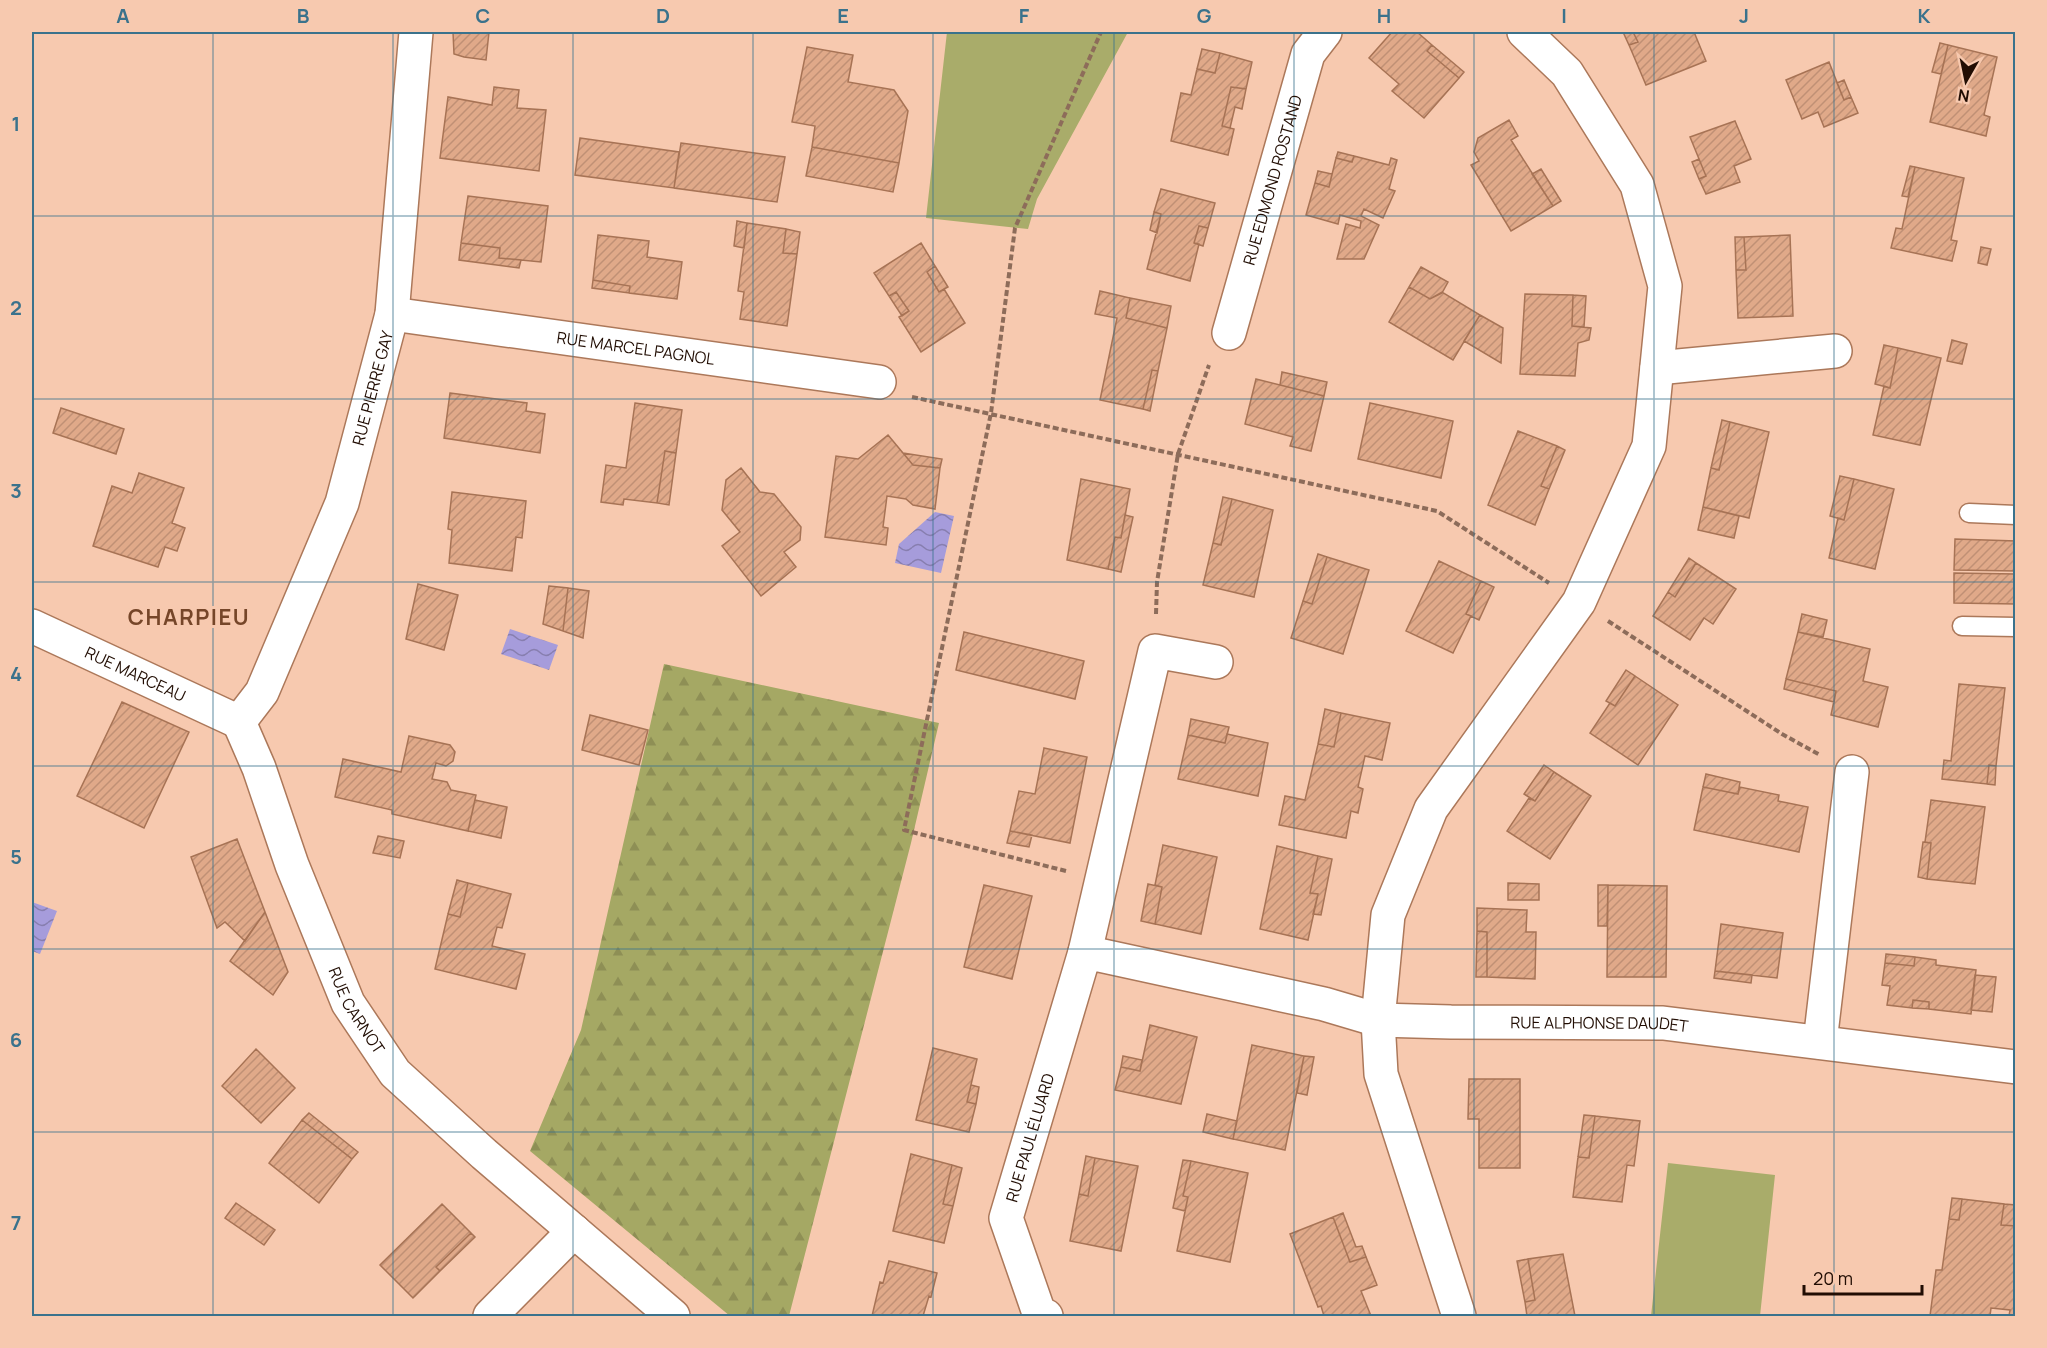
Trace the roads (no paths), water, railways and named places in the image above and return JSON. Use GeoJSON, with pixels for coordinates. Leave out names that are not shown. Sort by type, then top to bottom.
{"type":"FeatureCollection","features":[{"type":"Feature","properties":{"kind":"street","name":"RUE PIERRE GAY"},"geometry":{"type":"LineString","coordinates":[[238,722],[262,692],[342,503],[393,314],[416,32]]}},
{"type":"Feature","properties":{"kind":"street","name":"RUE EDMOND ROSTAND"},"geometry":{"type":"LineString","coordinates":[[1229,333],[1308,54],[1325,32]]}},
{"type":"Feature","properties":{"kind":"street"},"geometry":{"type":"LineString","coordinates":[[1460,1317],[1381,1074],[1378,1020],[1388,915],[1431,809],[1579,602],[1649,446],[1665,286],[1637,185],[1567,73],[1524,32]]}},
{"type":"Feature","properties":{"kind":"street","name":"RUE MARCEL PAGNOL"},"geometry":{"type":"LineString","coordinates":[[393,314],[879,382]]}},
{"type":"Feature","properties":{"kind":"street"},"geometry":{"type":"LineString","coordinates":[[1657,368],[1835,351]]}},
{"type":"Feature","properties":{"kind":"street","name":"RUE MARCEAU"},"geometry":{"type":"LineString","coordinates":[[32,626],[238,722]]}},
{"type":"Feature","properties":{"kind":"street","name":"RUE PAUL ÉLUARD"},"geometry":{"type":"LineString","coordinates":[[1046,1317],[1039,1313],[1006,1218],[1084,952],[1155,651],[1216,662]]}},
{"type":"Feature","properties":{"kind":"street","name":"RUE CARNOT"},"geometry":{"type":"LineString","coordinates":[[238,722],[259,768],[292,865],[348,1003],[395,1073],[484,1154],[673,1317]]}},
{"type":"Feature","properties":{"kind":"street"},"geometry":{"type":"LineString","coordinates":[[1820,1042],[1852,772]]}},
{"type":"Feature","properties":{"kind":"street"},"geometry":{"type":"LineString","coordinates":[[1084,952],[1324,1004],[1378,1020]]}},
{"type":"Feature","properties":{"kind":"street","name":"RUE ALPHONSE DAUDET"},"geometry":{"type":"LineString","coordinates":[[1378,1020],[1663,1023],[2016,1067]]}},
{"type":"Feature","properties":{"kind":"street"},"geometry":{"type":"LineString","coordinates":[[490,1317],[574,1231]]}},
{"type":"Feature","properties":{"kind":"lane"},"geometry":{"type":"LineString","coordinates":[[1969,513],[2016,515]]}},
{"type":"Feature","properties":{"kind":"lane"},"geometry":{"type":"LineString","coordinates":[[1962,626],[2016,627]]}},
{"type":"Feature","properties":{"kind":"water"},"geometry":{"type":"Polygon","coordinates":[[[935,512],[954,516],[941,573],[895,563],[899,544],[935,512]]]}},
{"type":"Feature","properties":{"kind":"water"},"geometry":{"type":"Polygon","coordinates":[[[510,629],[558,645],[549,670],[501,654],[510,629]]]}},
{"type":"Feature","properties":{"kind":"water"},"geometry":{"type":"Polygon","coordinates":[[[32,902],[57,911],[40,954],[32,951],[32,902]]]}},
{"type":"Feature","properties":{"kind":"district","name":"CHARPIEU"},"geometry":{"type":"Point","coordinates":[189,617]}}]}
